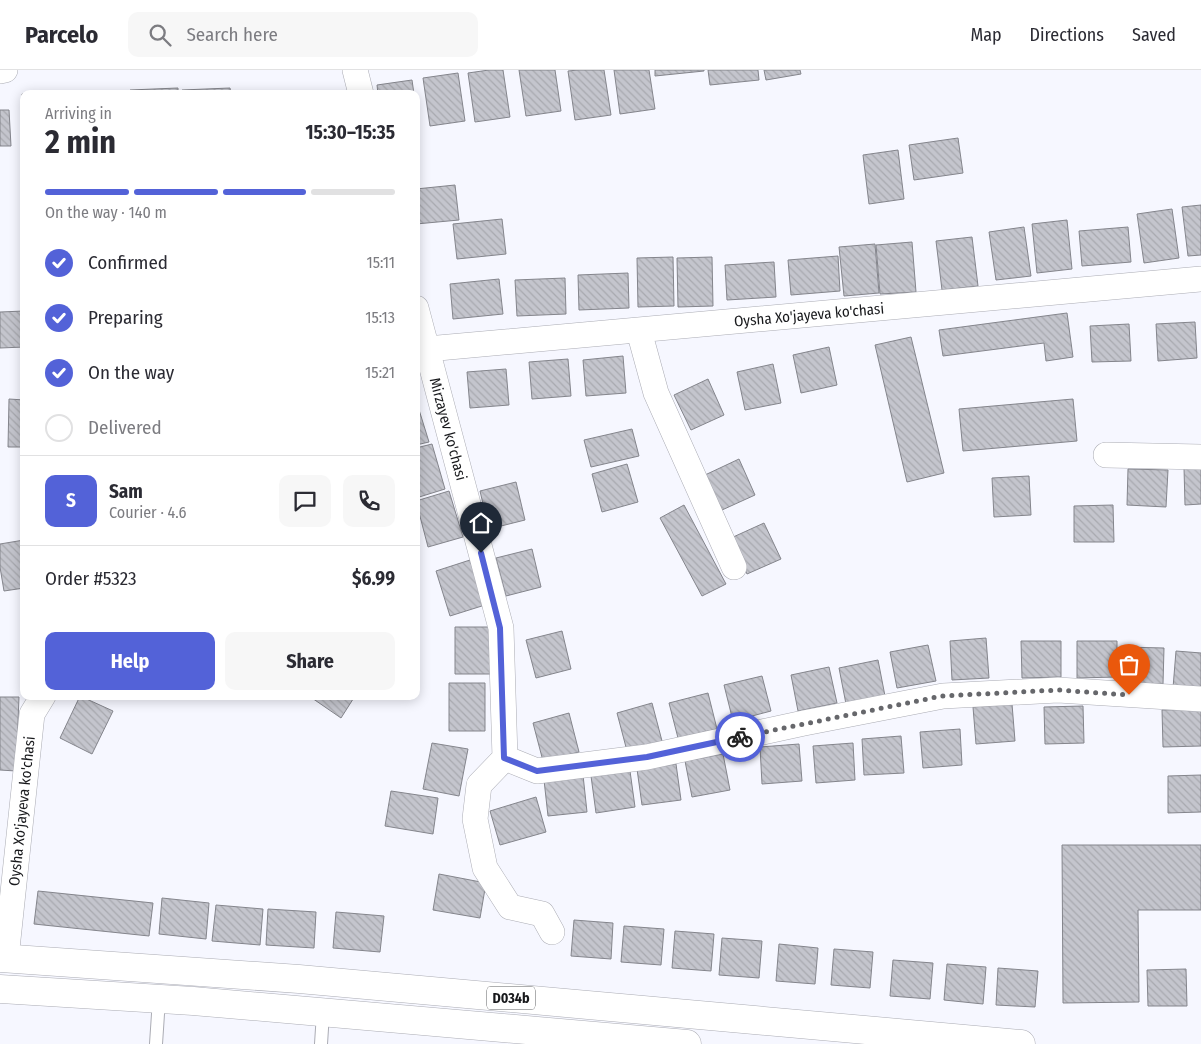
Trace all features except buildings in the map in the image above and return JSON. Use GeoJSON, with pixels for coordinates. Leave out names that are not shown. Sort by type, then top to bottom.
{"type":"FeatureCollection","features":[{"type":"Feature","properties":{"kind":"main road","name":"D034b"},"geometry":{"type":"LineString","coordinates":[[3,958],[299,979],[1021,1044]]}},
{"type":"Feature","properties":{"kind":"main road","name":"D034b"},"geometry":{"type":"LineString","coordinates":[[0,990],[159,999],[687,1044]]}},
{"type":"Feature","properties":{"kind":"street"},"geometry":{"type":"LineString","coordinates":[[0,70],[5,70]]}},
{"type":"Feature","properties":{"kind":"street"},"geometry":{"type":"LineString","coordinates":[[355,70],[360,90]]}},
{"type":"Feature","properties":{"kind":"street","name":"Oysha Xo'jayeva ko'chasi"},"geometry":{"type":"LineString","coordinates":[[422,349],[639,332],[1201,279]]}},
{"type":"Feature","properties":{"kind":"street"},"geometry":{"type":"LineString","coordinates":[[639,332],[656,393],[734,567]]}},
{"type":"Feature","properties":{"kind":"street","name":"Mirzayev ko'chasi"},"geometry":{"type":"LineString","coordinates":[[420,335],[422,349],[500,628],[504,758]]}},
{"type":"Feature","properties":{"kind":"street"},"geometry":{"type":"LineString","coordinates":[[1106,455],[1201,457]]}},
{"type":"Feature","properties":{"kind":"street"},"geometry":{"type":"LineString","coordinates":[[552,932],[542,914],[510,906],[485,868],[475,819],[479,785],[504,758],[537,771],[647,757],[942,696],[1058,690],[1201,699]]}},
{"type":"Feature","properties":{"kind":"street","name":"Oysha Xo'jayeva ko'chasi"},"geometry":{"type":"LineString","coordinates":[[3,958],[32,714],[41,700]]}},
{"type":"Feature","properties":{"kind":"lane"},"geometry":{"type":"LineString","coordinates":[[156,1044],[159,999]]}},
{"type":"Feature","properties":{"kind":"lane"},"geometry":{"type":"LineString","coordinates":[[321,1044],[323,1013]]}},
{"type":"Feature","properties":{"kind":"way so far"},"geometry":{"type":"LineString","coordinates":[[740,737],[942,696],[1058,690],[1129,695]]}},
{"type":"Feature","properties":{"kind":"route"},"geometry":{"type":"LineString","coordinates":[[481,553],[500,628],[504,758],[537,771],[647,757],[740,737]]}}]}
